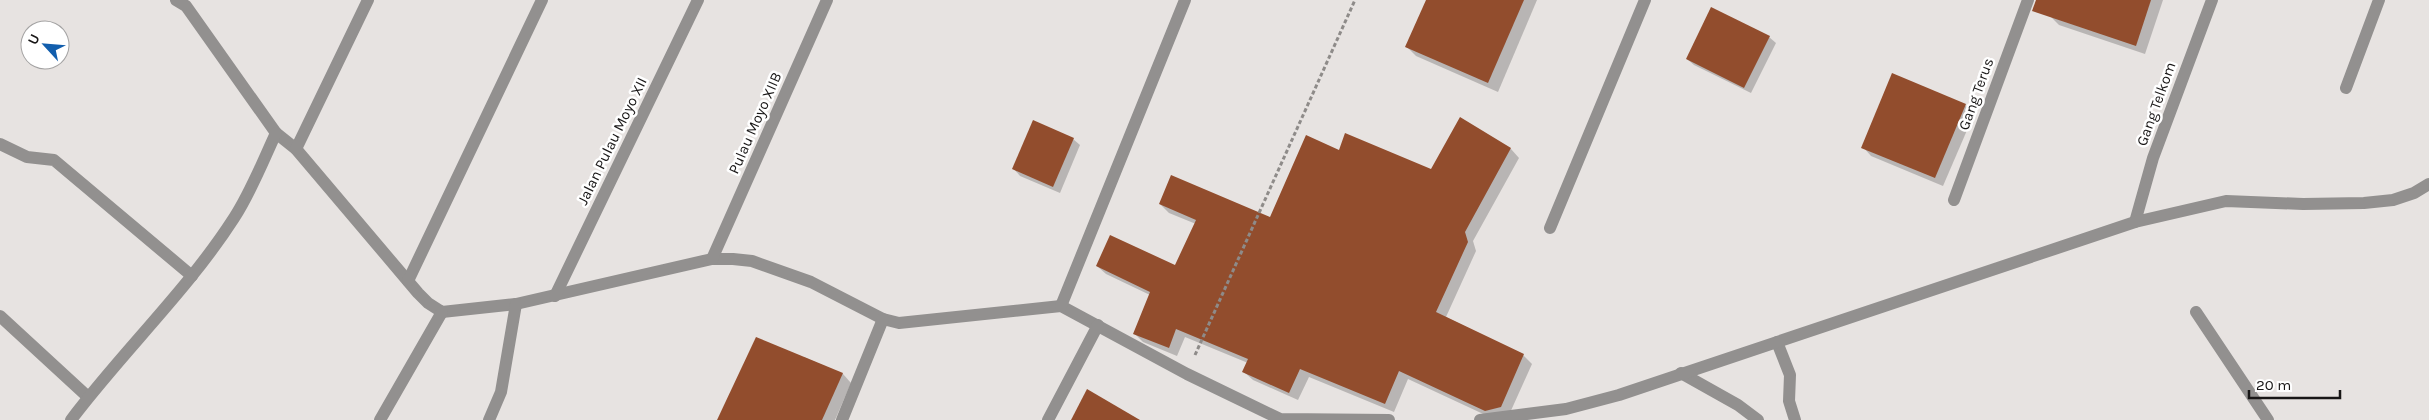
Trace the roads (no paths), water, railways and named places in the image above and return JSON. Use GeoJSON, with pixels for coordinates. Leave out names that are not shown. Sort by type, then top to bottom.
{"type":"FeatureCollection","features":[{"type":"Feature","properties":{"kind":"street"},"geometry":{"type":"LineString","coordinates":[[296,149],[368,0]]}},
{"type":"Feature","properties":{"kind":"street"},"geometry":{"type":"LineString","coordinates":[[408,281],[542,0]]}},
{"type":"Feature","properties":{"kind":"street","name":"Jalan Pulau Moyo XII"},"geometry":{"type":"LineString","coordinates":[[555,296],[698,0]]}},
{"type":"Feature","properties":{"kind":"street","name":"Pulau Moyo XIIB"},"geometry":{"type":"LineString","coordinates":[[712,259],[827,0]]}},
{"type":"Feature","properties":{"kind":"street"},"geometry":{"type":"LineString","coordinates":[[1061,306],[1185,0]]}},
{"type":"Feature","properties":{"kind":"street"},"geometry":{"type":"LineString","coordinates":[[1550,228],[1645,0]]}},
{"type":"Feature","properties":{"kind":"street","name":"Gang Terus"},"geometry":{"type":"LineString","coordinates":[[1954,200],[2028,0]]}},
{"type":"Feature","properties":{"kind":"street","name":"Gang Telkom"},"geometry":{"type":"LineString","coordinates":[[2135,222],[2153,158],[2212,0]]}},
{"type":"Feature","properties":{"kind":"street"},"geometry":{"type":"LineString","coordinates":[[2346,88],[2379,0]]}},
{"type":"Feature","properties":{"kind":"street"},"geometry":{"type":"LineString","coordinates":[[183,2],[276,133],[296,149],[428,303],[442,312],[516,304],[712,259],[752,261],[811,282],[881,324],[1061,306],[1186,374],[1280,419],[1389,420]]}},
{"type":"Feature","properties":{"kind":"street"},"geometry":{"type":"LineString","coordinates":[[71,420],[88,397],[192,276],[234,218],[276,133]]}},
{"type":"Feature","properties":{"kind":"street"},"geometry":{"type":"LineString","coordinates":[[0,144],[27,157],[54,160],[192,276]]}},
{"type":"Feature","properties":{"kind":"street"},"geometry":{"type":"LineString","coordinates":[[1480,420],[1566,409],[1619,395],[1681,373],[1780,348],[2135,222],[2226,201],[2303,204],[2364,203],[2393,200],[2414,193],[2429,184]]}},
{"type":"Feature","properties":{"kind":"street"},"geometry":{"type":"LineString","coordinates":[[489,420],[501,392],[516,304]]}},
{"type":"Feature","properties":{"kind":"street"},"geometry":{"type":"LineString","coordinates":[[380,420],[442,312]]}},
{"type":"Feature","properties":{"kind":"street"},"geometry":{"type":"LineString","coordinates":[[2196,312],[2268,420]]}},
{"type":"Feature","properties":{"kind":"street"},"geometry":{"type":"LineString","coordinates":[[0,316],[88,397]]}},
{"type":"Feature","properties":{"kind":"street"},"geometry":{"type":"LineString","coordinates":[[842,420],[881,324]]}},
{"type":"Feature","properties":{"kind":"street"},"geometry":{"type":"LineString","coordinates":[[1048,420],[1098,325]]}},
{"type":"Feature","properties":{"kind":"street"},"geometry":{"type":"LineString","coordinates":[[1780,348],[1790,375],[1789,401],[1795,420]]}},
{"type":"Feature","properties":{"kind":"street"},"geometry":{"type":"LineString","coordinates":[[1681,373],[1738,405],[1758,420]]}}]}
